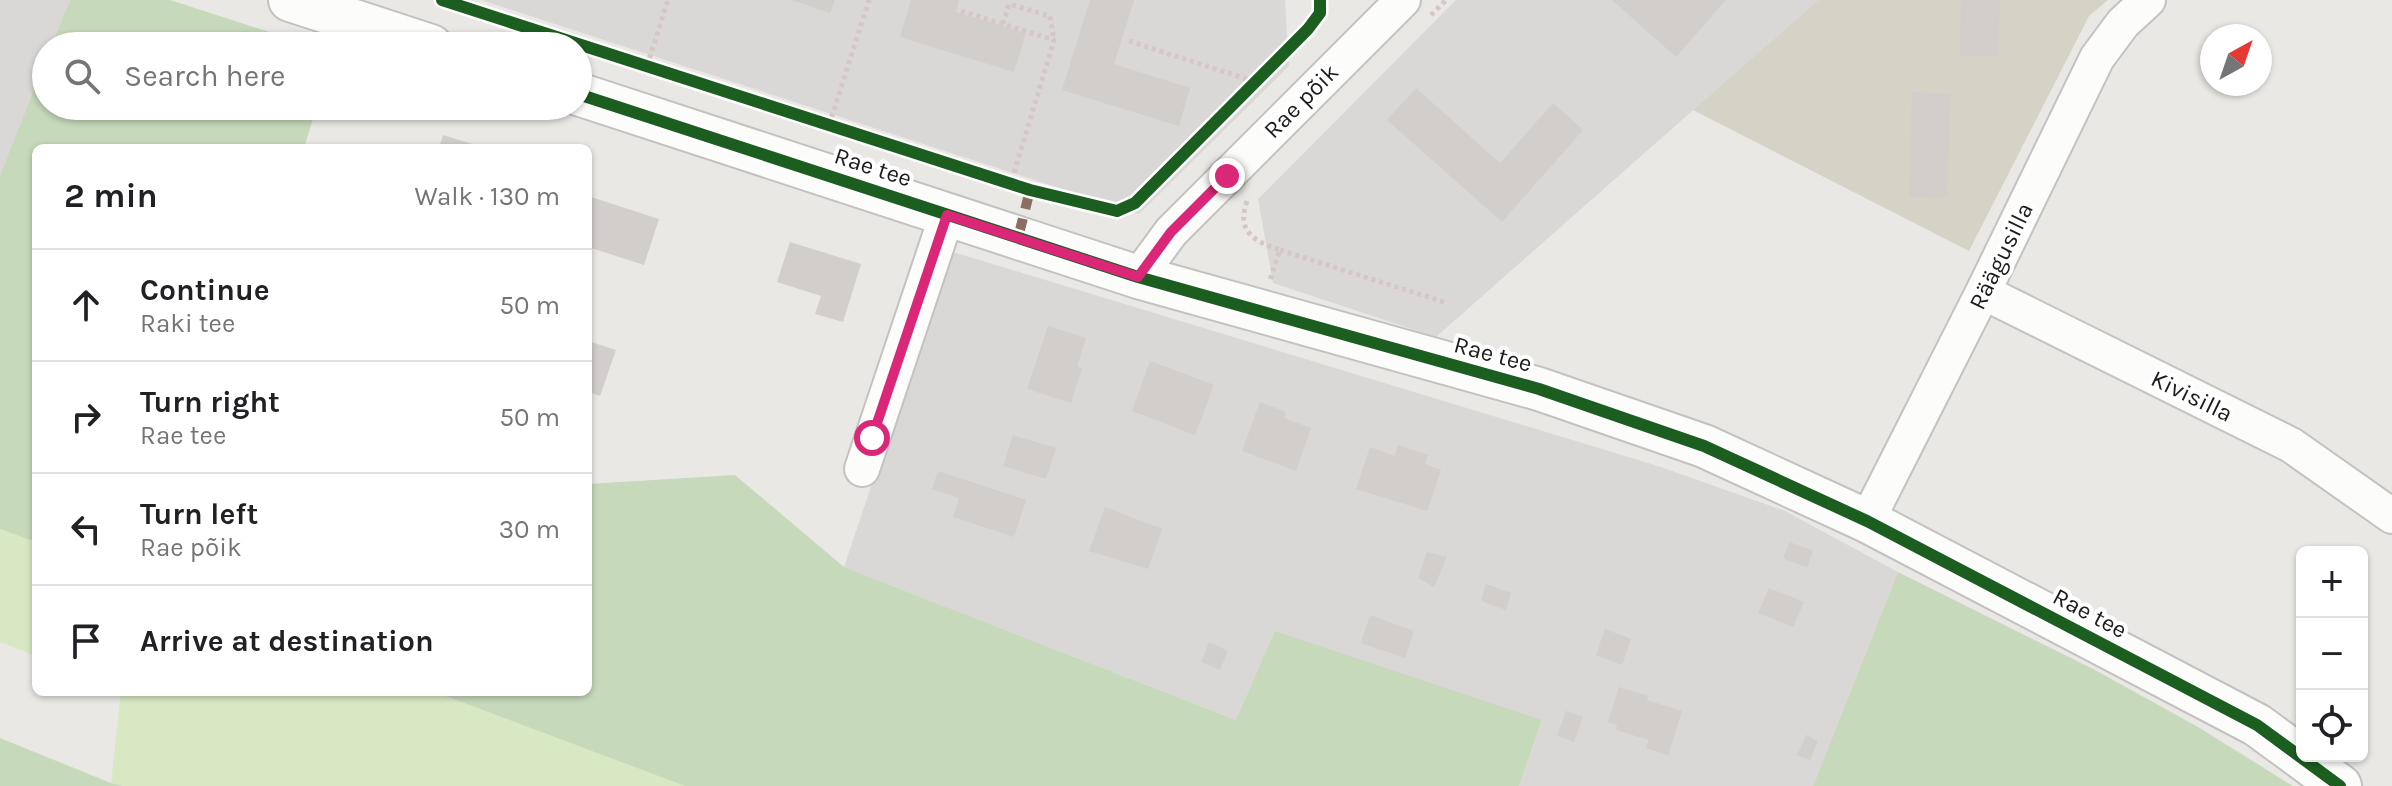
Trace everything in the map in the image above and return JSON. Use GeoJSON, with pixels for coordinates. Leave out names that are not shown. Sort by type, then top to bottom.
{"type":"FeatureCollection","features":[{"type":"Feature","properties":{"kind":"street"},"geometry":{"type":"LineString","coordinates":[[290,0],[388,32]]}},
{"type":"Feature","properties":{"kind":"street","name":"Räägusilla"},"geometry":{"type":"LineString","coordinates":[[1867,521],[2097,58],[2123,23],[2148,0]]}},
{"type":"Feature","properties":{"kind":"street","name":"Rae põik"},"geometry":{"type":"LineString","coordinates":[[1138,277],[1171,232],[1415,9]]}},
{"type":"Feature","properties":{"kind":"street","name":"Rae tee"},"geometry":{"type":"LineString","coordinates":[[592,99],[1138,277],[1539,389],[1689,441],[1867,521],[2257,725],[2340,786]]}},
{"type":"Feature","properties":{"kind":"street"},"geometry":{"type":"LineString","coordinates":[[862,469],[947,215]]}},
{"type":"Feature","properties":{"kind":"street","name":"Kivisilla"},"geometry":{"type":"LineString","coordinates":[[1983,292],[2291,445],[2392,516]]}},
{"type":"Feature","properties":{"kind":"path"},"geometry":{"type":"LineString","coordinates":[[647,66],[668,0]]}},
{"type":"Feature","properties":{"kind":"path"},"geometry":{"type":"LineString","coordinates":[[829,125],[869,0]]}},
{"type":"Feature","properties":{"kind":"path"},"geometry":{"type":"LineString","coordinates":[[1415,9],[1446,0]]}},
{"type":"Feature","properties":{"kind":"path"},"geometry":{"type":"LineString","coordinates":[[465,4],[483,13]]}},
{"type":"Feature","properties":{"kind":"path"},"geometry":{"type":"LineString","coordinates":[[995,178],[1015,185],[1054,40],[1050,16],[1009,4],[1003,24]]}},
{"type":"Feature","properties":{"kind":"path"},"geometry":{"type":"LineString","coordinates":[[961,11],[1054,40]]}},
{"type":"Feature","properties":{"kind":"path"},"geometry":{"type":"LineString","coordinates":[[1129,41],[1256,82]]}},
{"type":"Feature","properties":{"kind":"path"},"geometry":{"type":"LineString","coordinates":[[632,62],[662,71]]}},
{"type":"Feature","properties":{"kind":"path"},"geometry":{"type":"LineString","coordinates":[[1245,92],[1266,71]]}},
{"type":"Feature","properties":{"kind":"path"},"geometry":{"type":"LineString","coordinates":[[814,120],[844,130]]}},
{"type":"Feature","properties":{"kind":"path"},"geometry":{"type":"LineString","coordinates":[[1249,196],[1243,213],[1248,233],[1258,242],[1444,302]]}},
{"type":"Feature","properties":{"kind":"path"},"geometry":{"type":"LineString","coordinates":[[1260,312],[1280,250]]}},
{"type":"Feature","properties":{"kind":"shaded area"},"geometry":{"type":"Polygon","coordinates":[[[0,0],[70,0],[57,32],[32,32],[32,94],[0,175],[0,0]]]}},
{"type":"Feature","properties":{"kind":"shaded area"},"geometry":{"type":"Polygon","coordinates":[[[481,0],[1285,0],[1289,66],[1139,214],[592,36],[592,32],[579,32],[481,0]]]}},
{"type":"Feature","properties":{"kind":"shaded area"},"geometry":{"type":"Polygon","coordinates":[[[1456,0],[1818,0],[1436,337],[1273,283],[1258,199],[1456,0]]]}},
{"type":"Feature","properties":{"kind":"shaded area"},"geometry":{"type":"Polygon","coordinates":[[[1818,0],[2108,0],[2089,16],[1969,251],[1693,110],[1818,0]]]}},
{"type":"Feature","properties":{"kind":"shaded area"},"geometry":{"type":"Polygon","coordinates":[[[950,251],[1658,466],[1785,511],[1898,572],[1813,786],[1519,786],[1542,721],[1275,632],[1236,720],[844,567],[950,251]]]}},
{"type":"Feature","properties":{"kind":"green space"},"geometry":{"type":"Polygon","coordinates":[[[70,0],[170,0],[269,32],[57,32],[70,0]]]}},
{"type":"Feature","properties":{"kind":"green space"},"geometry":{"type":"Polygon","coordinates":[[[32,94],[32,120],[313,120],[305,144],[32,144],[32,541],[0,529],[0,175],[32,94]]]}},
{"type":"Feature","properties":{"kind":"green space"},"geometry":{"type":"Polygon","coordinates":[[[735,475],[844,567],[1236,720],[1275,631],[1542,720],[1519,786],[685,786],[446,696],[592,696],[592,484],[735,475]]]}},
{"type":"Feature","properties":{"kind":"green space"},"geometry":{"type":"Polygon","coordinates":[[[0,529],[32,541],[32,654],[0,642],[0,529]]]}},
{"type":"Feature","properties":{"kind":"green space"},"geometry":{"type":"Polygon","coordinates":[[[1898,572],[2095,670],[2198,727],[2293,786],[1813,786],[1898,572]]]}},
{"type":"Feature","properties":{"kind":"green space"},"geometry":{"type":"Polygon","coordinates":[[[121,696],[446,696],[685,786],[124,786],[111,783],[121,696]]]}},
{"type":"Feature","properties":{"kind":"green space"},"geometry":{"type":"Polygon","coordinates":[[[0,738],[111,783],[124,786],[0,786],[0,738]]]}},
{"type":"Feature","properties":{"kind":"building"},"geometry":{"type":"Polygon","coordinates":[[[792,0],[835,0],[830,13],[792,0]]]}},
{"type":"Feature","properties":{"kind":"building"},"geometry":{"type":"Polygon","coordinates":[[[911,0],[959,0],[956,12],[1026,33],[1014,72],[900,37],[911,0]]]}},
{"type":"Feature","properties":{"kind":"building"},"geometry":{"type":"Polygon","coordinates":[[[1090,0],[1134,0],[1114,64],[1190,88],[1179,126],[1062,90],[1090,0]]]}},
{"type":"Feature","properties":{"kind":"building"},"geometry":{"type":"Polygon","coordinates":[[[1612,0],[1726,0],[1676,57],[1612,0]]]}},
{"type":"Feature","properties":{"kind":"building"},"geometry":{"type":"Polygon","coordinates":[[[1961,0],[2000,0],[1998,56],[1960,55],[1961,0]]]}},
{"type":"Feature","properties":{"kind":"building"},"geometry":{"type":"Polygon","coordinates":[[[1416,88],[1500,163],[1553,103],[1583,130],[1502,222],[1387,120],[1416,88]]]}},
{"type":"Feature","properties":{"kind":"building"},"geometry":{"type":"Polygon","coordinates":[[[1912,92],[1950,94],[1947,198],[1909,197],[1912,92]]]}},
{"type":"Feature","properties":{"kind":"building"},"geometry":{"type":"Polygon","coordinates":[[[443,135],[472,144],[440,144],[443,135]]]}},
{"type":"Feature","properties":{"kind":"building"},"geometry":{"type":"Polygon","coordinates":[[[592,197],[659,219],[644,265],[592,248],[592,197]]]}},
{"type":"Feature","properties":{"kind":"building"},"geometry":{"type":"Polygon","coordinates":[[[790,242],[861,264],[843,322],[815,314],[821,296],[777,282],[790,242]]]}},
{"type":"Feature","properties":{"kind":"building"},"geometry":{"type":"Polygon","coordinates":[[[1048,326],[1086,338],[1077,367],[1082,368],[1071,403],[1027,389],[1048,326]]]}},
{"type":"Feature","properties":{"kind":"building"},"geometry":{"type":"Polygon","coordinates":[[[592,342],[616,350],[600,396],[592,393],[592,342]]]}},
{"type":"Feature","properties":{"kind":"building"},"geometry":{"type":"Polygon","coordinates":[[[1150,361],[1214,385],[1195,435],[1132,411],[1150,361]]]}},
{"type":"Feature","properties":{"kind":"building"},"geometry":{"type":"Polygon","coordinates":[[[1260,402],[1286,412],[1284,418],[1311,428],[1296,471],[1242,451],[1260,402]]]}},
{"type":"Feature","properties":{"kind":"building"},"geometry":{"type":"Polygon","coordinates":[[[1013,435],[1056,448],[1046,479],[1003,466],[1013,435]]]}},
{"type":"Feature","properties":{"kind":"building"},"geometry":{"type":"Polygon","coordinates":[[[1398,445],[1428,455],[1425,464],[1441,470],[1427,511],[1356,489],[1370,447],[1395,456],[1398,445]]]}},
{"type":"Feature","properties":{"kind":"building"},"geometry":{"type":"Polygon","coordinates":[[[938,471],[1026,500],[1014,537],[953,517],[959,498],[932,489],[938,471]]]}},
{"type":"Feature","properties":{"kind":"building"},"geometry":{"type":"Polygon","coordinates":[[[1105,507],[1162,529],[1148,569],[1089,551],[1105,507]]]}},
{"type":"Feature","properties":{"kind":"building"},"geometry":{"type":"Polygon","coordinates":[[[1790,542],[1813,551],[1807,568],[1783,558],[1790,542]]]}},
{"type":"Feature","properties":{"kind":"building"},"geometry":{"type":"Polygon","coordinates":[[[1427,552],[1447,557],[1434,587],[1418,578],[1427,552]]]}},
{"type":"Feature","properties":{"kind":"building"},"geometry":{"type":"Polygon","coordinates":[[[1486,584],[1511,593],[1506,610],[1481,601],[1486,584]]]}},
{"type":"Feature","properties":{"kind":"building"},"geometry":{"type":"Polygon","coordinates":[[[1769,588],[1804,602],[1793,627],[1758,613],[1769,588]]]}},
{"type":"Feature","properties":{"kind":"building"},"geometry":{"type":"Polygon","coordinates":[[[1370,615],[1414,631],[1405,658],[1361,643],[1370,615]]]}},
{"type":"Feature","properties":{"kind":"building"},"geometry":{"type":"Polygon","coordinates":[[[1605,629],[1631,639],[1622,665],[1596,655],[1605,629]]]}},
{"type":"Feature","properties":{"kind":"building"},"geometry":{"type":"Polygon","coordinates":[[[1209,642],[1228,651],[1220,670],[1201,662],[1209,642]]]}},
{"type":"Feature","properties":{"kind":"building"},"geometry":{"type":"Polygon","coordinates":[[[1619,687],[1682,711],[1668,755],[1646,748],[1649,740],[1616,730],[1617,725],[1608,722],[1619,687]]]}},
{"type":"Feature","properties":{"kind":"building"},"geometry":{"type":"Polygon","coordinates":[[[1566,711],[1583,717],[1574,742],[1557,736],[1566,711]]]}},
{"type":"Feature","properties":{"kind":"building"},"geometry":{"type":"Polygon","coordinates":[[[1806,735],[1818,741],[1810,760],[1797,755],[1806,735]]]}},
{"type":"Feature","properties":{"kind":"marked path"},"geometry":{"type":"LineString","coordinates":[[1018,238],[1030,190]]}},
{"type":"Feature","properties":{"kind":"cycle path"},"geometry":{"type":"LineString","coordinates":[[442,0],[541,32]]}},
{"type":"Feature","properties":{"kind":"cycle path"},"geometry":{"type":"LineString","coordinates":[[592,48],[1030,190],[1117,211],[1135,203],[1308,29],[1320,13],[1320,0]]}},
{"type":"Feature","properties":{"kind":"cycle path"},"geometry":{"type":"LineString","coordinates":[[592,99],[1138,277],[1539,389],[1704,446],[1867,521],[2257,725],[2340,786]]}},
{"type":"Feature","properties":{"kind":"route"},"geometry":{"type":"LineString","coordinates":[[872,438],[947,215],[1138,277],[1171,232],[1227,176]]}}]}
